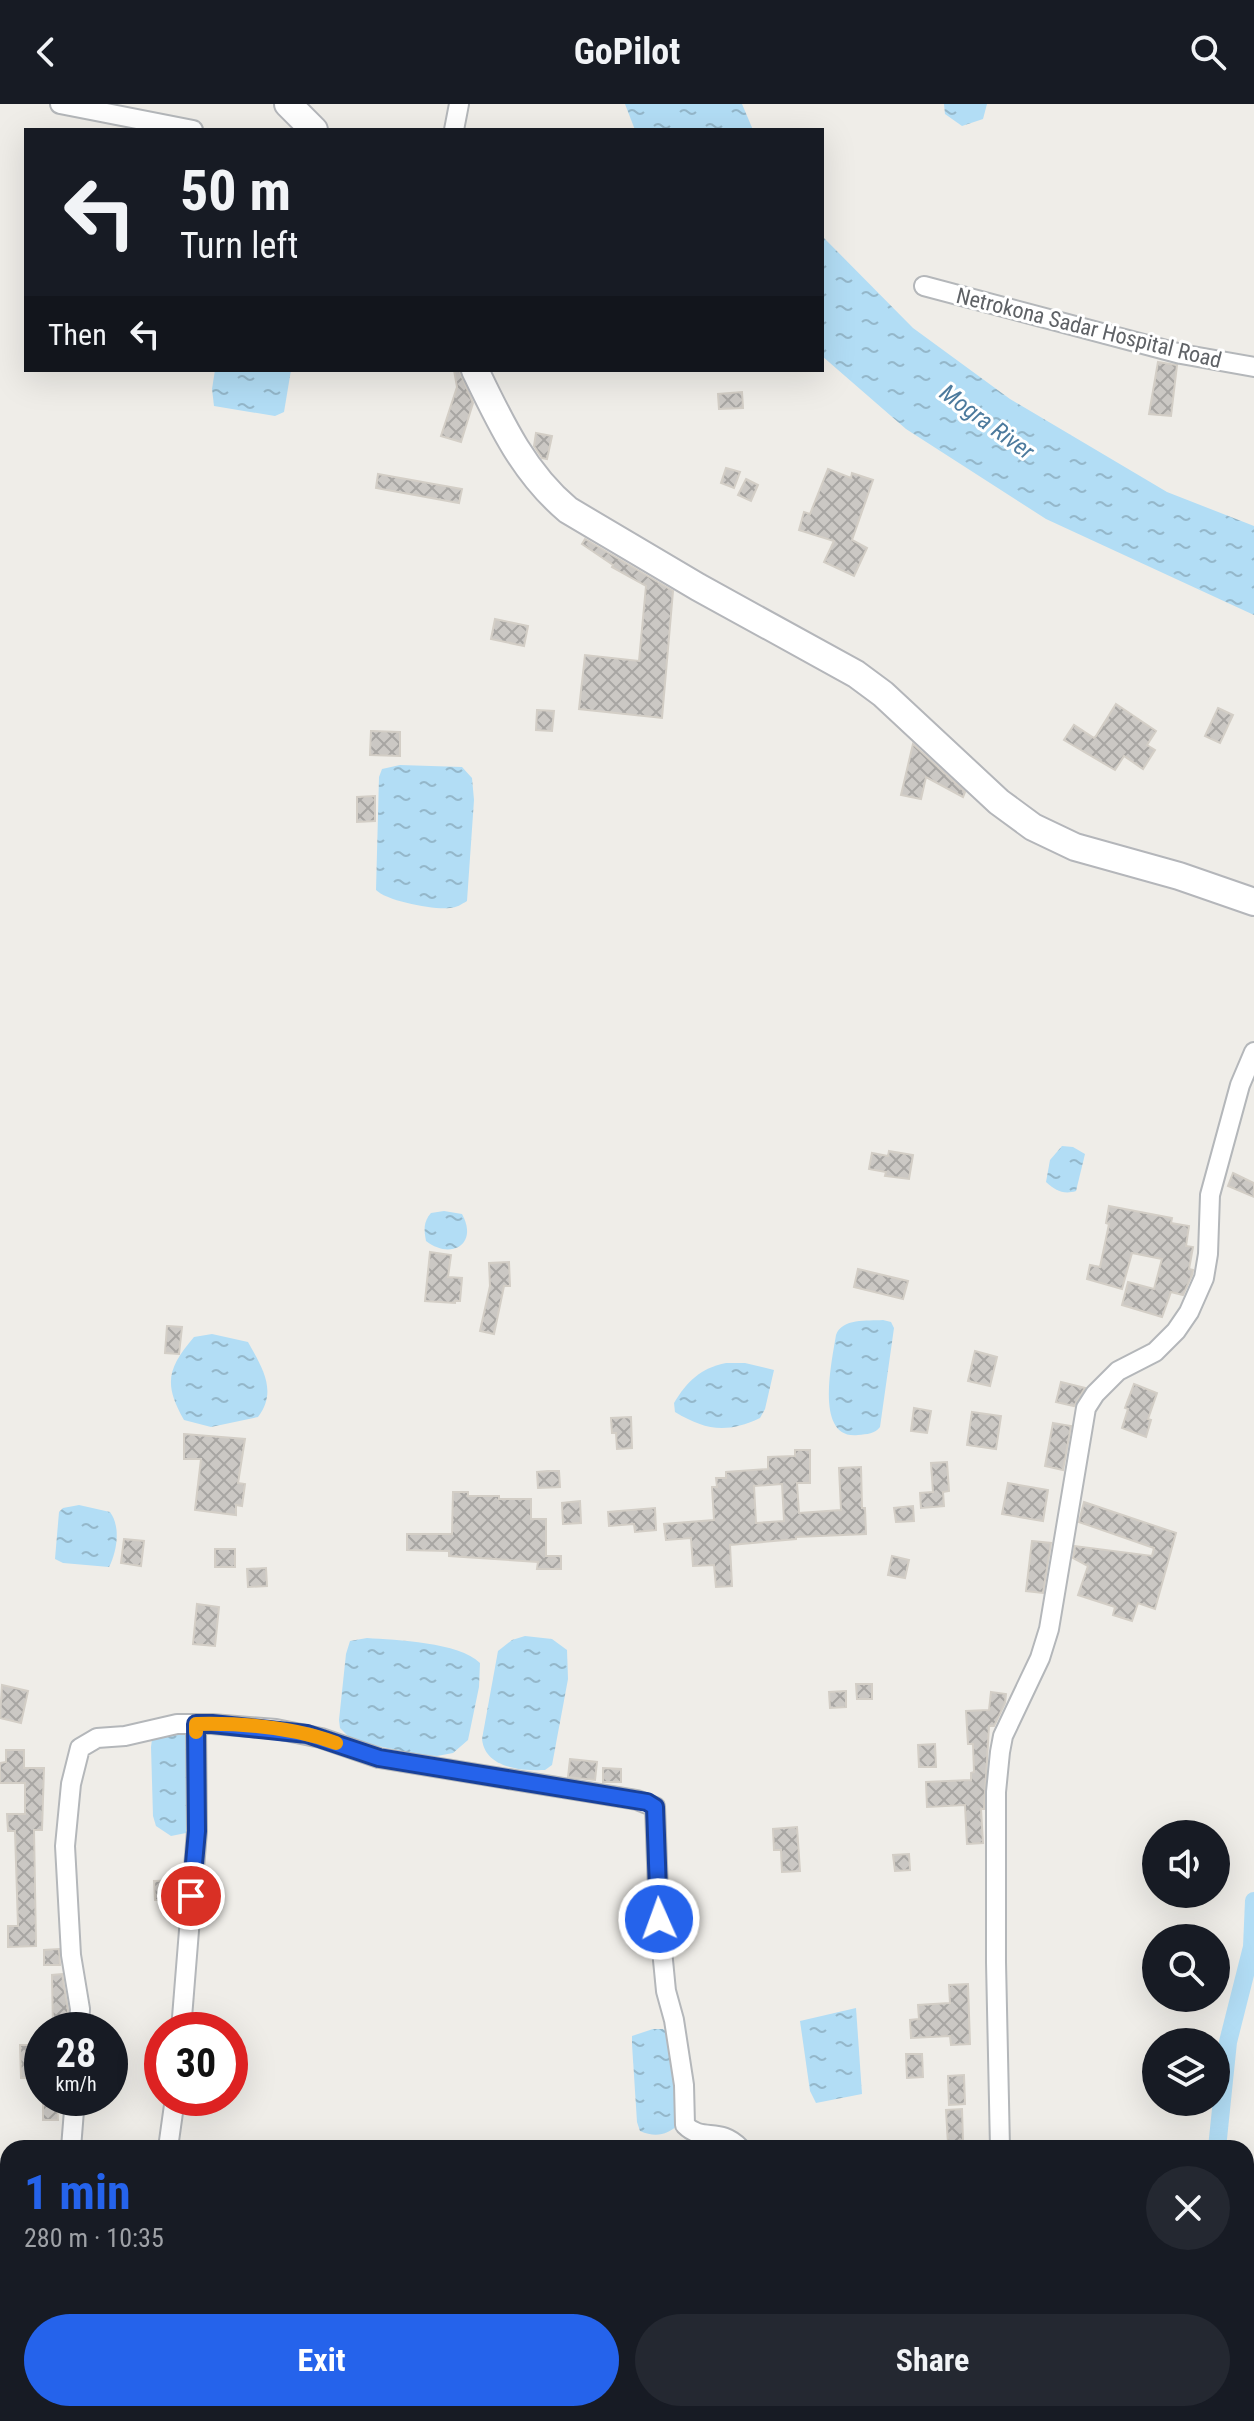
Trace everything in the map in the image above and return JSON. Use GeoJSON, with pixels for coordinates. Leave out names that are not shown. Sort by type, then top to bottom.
{"type":"FeatureCollection","features":[{"type":"Feature","properties":{"kind":"street"},"geometry":{"type":"LineString","coordinates":[[60,104],[183,128]]}},
{"type":"Feature","properties":{"kind":"street"},"geometry":{"type":"LineString","coordinates":[[288,104],[312,128]]}},
{"type":"Feature","properties":{"kind":"street"},"geometry":{"type":"LineString","coordinates":[[454,128],[459,104]]}},
{"type":"Feature","properties":{"kind":"street","name":"Netrokona Sadar Hospital Road"},"geometry":{"type":"LineString","coordinates":[[924,286],[1181,354],[1254,367]]}},
{"type":"Feature","properties":{"kind":"street"},"geometry":{"type":"LineString","coordinates":[[476,372],[509,441],[544,487],[568,510],[698,587],[856,674],[883,694],[999,802],[1033,827],[1075,847],[1179,876],[1254,902]]}},
{"type":"Feature","properties":{"kind":"street"},"geometry":{"type":"LineString","coordinates":[[1000,2140],[996,1792],[1001,1744],[1040,1658],[1049,1629],[1086,1408],[1118,1371],[1155,1352],[1176,1331],[1189,1312],[1204,1278],[1210,1195],[1240,1085],[1254,1052]]}},
{"type":"Feature","properties":{"kind":"street"},"geometry":{"type":"LineString","coordinates":[[80,2012],[71,1955],[65,1846],[71,1784],[80,1748],[97,1738],[125,1736],[177,1724],[263,1728],[307,1734],[379,1758],[637,1800],[655,1807],[660,1934],[666,1991],[684,2085],[685,2125],[694,2133],[720,2134],[729,2140]]}},
{"type":"Feature","properties":{"kind":"street"},"geometry":{"type":"LineString","coordinates":[[182,2012],[197,1831],[196,1724]]}},
{"type":"Feature","properties":{"kind":"street"},"geometry":{"type":"LineString","coordinates":[[72,2140],[74,2116]]}},
{"type":"Feature","properties":{"kind":"street"},"geometry":{"type":"LineString","coordinates":[[169,2140],[172,2116]]}},
{"type":"Feature","properties":{"kind":"water"},"geometry":{"type":"Polygon","coordinates":[[[625,104],[742,104],[752,128],[634,128],[625,104]]]}},
{"type":"Feature","properties":{"kind":"water"},"geometry":{"type":"Polygon","coordinates":[[[944,104],[987,104],[983,119],[962,126],[945,114],[944,104]]]}},
{"type":"Feature","properties":{"kind":"water","name":"Mogra River"},"geometry":{"type":"Polygon","coordinates":[[[824,238],[913,328],[1010,399],[1167,492],[1254,526],[1254,615],[1046,519],[906,429],[824,358],[824,238]]]}},
{"type":"Feature","properties":{"kind":"water"},"geometry":{"type":"Polygon","coordinates":[[[215,372],[291,372],[284,412],[275,416],[214,406],[215,372]]]}},
{"type":"Feature","properties":{"kind":"water"},"geometry":{"type":"Polygon","coordinates":[[[400,765],[462,767],[472,778],[474,800],[467,901],[457,907],[433,908],[411,904],[376,890],[379,777],[382,769],[400,765]]]}},
{"type":"Feature","properties":{"kind":"water"},"geometry":{"type":"Polygon","coordinates":[[[1062,1146],[1073,1147],[1085,1154],[1076,1191],[1060,1191],[1046,1182],[1050,1160],[1062,1146]]]}},
{"type":"Feature","properties":{"kind":"water"},"geometry":{"type":"Polygon","coordinates":[[[444,1211],[462,1214],[466,1225],[464,1241],[452,1249],[435,1247],[426,1241],[428,1216],[444,1211]]]}},
{"type":"Feature","properties":{"kind":"water"},"geometry":{"type":"Polygon","coordinates":[[[891,1322],[894,1328],[880,1427],[868,1434],[844,1433],[835,1425],[829,1397],[836,1335],[849,1323],[891,1322]]]}},
{"type":"Feature","properties":{"kind":"water"},"geometry":{"type":"Polygon","coordinates":[[[212,1334],[248,1342],[253,1351],[263,1370],[267,1388],[267,1398],[258,1417],[211,1427],[184,1420],[173,1396],[171,1376],[194,1337],[212,1334]]]}},
{"type":"Feature","properties":{"kind":"water"},"geometry":{"type":"Polygon","coordinates":[[[726,1363],[745,1363],[774,1370],[760,1418],[737,1426],[716,1428],[696,1423],[675,1412],[674,1403],[690,1382],[709,1368],[726,1363]]]}},
{"type":"Feature","properties":{"kind":"water"},"geometry":{"type":"Polygon","coordinates":[[[79,1505],[110,1512],[113,1518],[117,1539],[109,1567],[63,1563],[55,1559],[59,1512],[63,1508],[79,1505]]]}},
{"type":"Feature","properties":{"kind":"water"},"geometry":{"type":"Polygon","coordinates":[[[525,1636],[552,1639],[567,1650],[568,1679],[552,1765],[545,1770],[525,1770],[497,1762],[485,1749],[482,1739],[498,1651],[512,1640],[525,1636]]]}},
{"type":"Feature","properties":{"kind":"water"},"geometry":{"type":"Polygon","coordinates":[[[367,1638],[443,1646],[480,1663],[479,1687],[468,1740],[453,1753],[422,1755],[368,1744],[350,1738],[340,1728],[346,1654],[350,1641],[367,1638]]]}},
{"type":"Feature","properties":{"kind":"water"},"geometry":{"type":"Polygon","coordinates":[[[184,1732],[190,1735],[190,1820],[186,1833],[171,1836],[156,1826],[153,1816],[152,1739],[159,1733],[184,1732]]]}},
{"type":"Feature","properties":{"kind":"water"},"geometry":{"type":"Polygon","coordinates":[[[856,2008],[862,2094],[816,2103],[810,2091],[800,2021],[856,2008]]]}},
{"type":"Feature","properties":{"kind":"water"},"geometry":{"type":"Polygon","coordinates":[[[663,2029],[671,2035],[679,2124],[666,2133],[656,2135],[640,2131],[637,2122],[632,2044],[632,2036],[663,2029]]]}},
{"type":"Feature","properties":{"kind":"building"},"geometry":{"type":"Polygon","coordinates":[[[1158,362],[1177,365],[1171,416],[1149,414],[1158,362]]]}},
{"type":"Feature","properties":{"kind":"building"},"geometry":{"type":"Polygon","coordinates":[[[454,372],[460,372],[473,403],[461,442],[441,436],[457,387],[454,372]]]}},
{"type":"Feature","properties":{"kind":"building"},"geometry":{"type":"Polygon","coordinates":[[[742,392],[743,408],[719,409],[718,394],[742,392]]]}},
{"type":"Feature","properties":{"kind":"building"},"geometry":{"type":"Polygon","coordinates":[[[536,433],[552,436],[547,459],[542,458],[534,446],[536,433]]]}},
{"type":"Feature","properties":{"kind":"building"},"geometry":{"type":"Polygon","coordinates":[[[726,468],[740,472],[734,488],[721,483],[726,468]]]}},
{"type":"Feature","properties":{"kind":"building"},"geometry":{"type":"Polygon","coordinates":[[[828,469],[851,478],[852,473],[873,480],[852,540],[867,548],[854,576],[824,562],[834,541],[799,530],[804,512],[810,514],[828,469]]]}},
{"type":"Feature","properties":{"kind":"building"},"geometry":{"type":"Polygon","coordinates":[[[378,474],[462,489],[459,503],[376,488],[378,474]]]}},
{"type":"Feature","properties":{"kind":"building"},"geometry":{"type":"Polygon","coordinates":[[[746,479],[758,485],[751,501],[738,495],[746,479]]]}},
{"type":"Feature","properties":{"kind":"building"},"geometry":{"type":"Polygon","coordinates":[[[585,539],[673,591],[662,718],[579,709],[585,655],[639,661],[646,586],[612,567],[582,544],[585,539]]]}},
{"type":"Feature","properties":{"kind":"building"},"geometry":{"type":"Polygon","coordinates":[[[495,619],[528,626],[524,646],[491,639],[495,619]]]}},
{"type":"Feature","properties":{"kind":"building"},"geometry":{"type":"Polygon","coordinates":[[[1116,704],[1156,731],[1147,745],[1155,750],[1143,769],[1124,756],[1115,770],[1064,740],[1074,725],[1094,738],[1116,704]]]}},
{"type":"Feature","properties":{"kind":"building"},"geometry":{"type":"Polygon","coordinates":[[[1218,708],[1233,715],[1220,743],[1205,736],[1218,708]]]}},
{"type":"Feature","properties":{"kind":"building"},"geometry":{"type":"Polygon","coordinates":[[[537,710],[554,711],[552,731],[536,730],[537,710]]]}},
{"type":"Feature","properties":{"kind":"building"},"geometry":{"type":"Polygon","coordinates":[[[371,731],[400,732],[400,756],[370,755],[371,731]]]}},
{"type":"Feature","properties":{"kind":"building"},"geometry":{"type":"Polygon","coordinates":[[[913,744],[965,792],[963,797],[926,777],[921,799],[901,795],[913,744]]]}},
{"type":"Feature","properties":{"kind":"building"},"geometry":{"type":"Polygon","coordinates":[[[375,796],[375,821],[357,822],[357,797],[375,796]]]}},
{"type":"Feature","properties":{"kind":"building"},"geometry":{"type":"Polygon","coordinates":[[[889,1151],[913,1155],[909,1179],[885,1176],[886,1172],[869,1169],[872,1153],[888,1156],[889,1151]]]}},
{"type":"Feature","properties":{"kind":"building"},"geometry":{"type":"Polygon","coordinates":[[[1233,1173],[1254,1183],[1254,1197],[1228,1186],[1233,1173]]]}},
{"type":"Feature","properties":{"kind":"building"},"geometry":{"type":"Polygon","coordinates":[[[1109,1206],[1172,1218],[1171,1223],[1189,1226],[1186,1246],[1193,1247],[1189,1269],[1193,1270],[1192,1275],[1183,1295],[1171,1292],[1162,1317],[1122,1305],[1128,1282],[1154,1289],[1162,1259],[1132,1253],[1122,1289],[1087,1279],[1090,1265],[1100,1267],[1109,1224],[1106,1223],[1109,1206]]]}},
{"type":"Feature","properties":{"kind":"building"},"geometry":{"type":"Polygon","coordinates":[[[430,1252],[451,1255],[448,1277],[462,1278],[460,1301],[425,1301],[430,1252]]]}},
{"type":"Feature","properties":{"kind":"building"},"geometry":{"type":"Polygon","coordinates":[[[509,1262],[510,1286],[504,1286],[494,1334],[480,1331],[490,1286],[489,1263],[509,1262]]]}},
{"type":"Feature","properties":{"kind":"building"},"geometry":{"type":"Polygon","coordinates":[[[858,1269],[908,1281],[903,1299],[854,1287],[858,1269]]]}},
{"type":"Feature","properties":{"kind":"building"},"geometry":{"type":"Polygon","coordinates":[[[167,1326],[182,1327],[179,1354],[165,1353],[167,1326]]]}},
{"type":"Feature","properties":{"kind":"building"},"geometry":{"type":"Polygon","coordinates":[[[975,1351],[997,1357],[990,1386],[968,1381],[975,1351]]]}},
{"type":"Feature","properties":{"kind":"building"},"geometry":{"type":"Polygon","coordinates":[[[1061,1382],[1085,1388],[1074,1406],[1056,1402],[1061,1382]]]}},
{"type":"Feature","properties":{"kind":"building"},"geometry":{"type":"Polygon","coordinates":[[[1134,1384],[1157,1393],[1148,1419],[1151,1420],[1146,1437],[1122,1428],[1134,1384]]]}},
{"type":"Feature","properties":{"kind":"building"},"geometry":{"type":"Polygon","coordinates":[[[914,1408],[931,1411],[927,1433],[911,1431],[914,1408]]]}},
{"type":"Feature","properties":{"kind":"building"},"geometry":{"type":"Polygon","coordinates":[[[972,1412],[1001,1416],[996,1449],[967,1445],[972,1412]]]}},
{"type":"Feature","properties":{"kind":"building"},"geometry":{"type":"Polygon","coordinates":[[[631,1417],[632,1448],[617,1449],[611,1418],[631,1417]]]}},
{"type":"Feature","properties":{"kind":"building"},"geometry":{"type":"Polygon","coordinates":[[[1053,1423],[1071,1426],[1063,1470],[1045,1466],[1053,1423]]]}},
{"type":"Feature","properties":{"kind":"building"},"geometry":{"type":"Polygon","coordinates":[[[184,1434],[245,1439],[238,1483],[245,1484],[242,1506],[236,1505],[236,1515],[195,1510],[201,1459],[184,1459],[184,1434]]]}},
{"type":"Feature","properties":{"kind":"building"},"geometry":{"type":"Polygon","coordinates":[[[795,1450],[810,1450],[810,1483],[797,1483],[799,1513],[841,1510],[839,1468],[861,1467],[866,1534],[796,1537],[730,1545],[732,1586],[716,1587],[714,1565],[693,1566],[691,1538],[666,1540],[664,1524],[714,1520],[712,1487],[717,1487],[716,1478],[726,1478],[726,1472],[768,1469],[768,1457],[795,1456],[795,1450]],[[782,1484],[754,1486],[756,1523],[784,1521],[782,1484]]]}},
{"type":"Feature","properties":{"kind":"building"},"geometry":{"type":"Polygon","coordinates":[[[947,1462],[949,1491],[943,1492],[944,1506],[921,1508],[920,1493],[933,1492],[931,1463],[947,1462]]]}},
{"type":"Feature","properties":{"kind":"building"},"geometry":{"type":"Polygon","coordinates":[[[559,1471],[560,1487],[538,1488],[537,1472],[559,1471]]]}},
{"type":"Feature","properties":{"kind":"building"},"geometry":{"type":"Polygon","coordinates":[[[1008,1483],[1048,1490],[1043,1521],[1002,1514],[1008,1483]]]}},
{"type":"Feature","properties":{"kind":"building"},"geometry":{"type":"Polygon","coordinates":[[[453,1492],[468,1492],[468,1496],[499,1496],[499,1499],[531,1499],[531,1519],[546,1519],[546,1556],[561,1556],[561,1569],[537,1569],[538,1562],[449,1556],[449,1551],[407,1550],[407,1534],[452,1534],[453,1492]]]}},
{"type":"Feature","properties":{"kind":"building"},"geometry":{"type":"Polygon","coordinates":[[[580,1501],[581,1523],[563,1524],[562,1503],[580,1501]]]}},
{"type":"Feature","properties":{"kind":"building"},"geometry":{"type":"Polygon","coordinates":[[[1084,1502],[1176,1533],[1155,1609],[1138,1603],[1132,1621],[1113,1615],[1115,1607],[1078,1595],[1088,1566],[1073,1558],[1075,1546],[1152,1556],[1154,1548],[1079,1522],[1084,1502]]]}},
{"type":"Feature","properties":{"kind":"building"},"geometry":{"type":"Polygon","coordinates":[[[913,1506],[914,1521],[896,1522],[894,1508],[913,1506]]]}},
{"type":"Feature","properties":{"kind":"building"},"geometry":{"type":"Polygon","coordinates":[[[655,1508],[656,1530],[635,1532],[634,1524],[609,1526],[608,1512],[655,1508]]]}},
{"type":"Feature","properties":{"kind":"building"},"geometry":{"type":"Polygon","coordinates":[[[124,1539],[144,1541],[141,1566],[121,1563],[124,1539]]]}},
{"type":"Feature","properties":{"kind":"building"},"geometry":{"type":"Polygon","coordinates":[[[1032,1541],[1051,1543],[1043,1593],[1026,1591],[1032,1541]]]}},
{"type":"Feature","properties":{"kind":"building"},"geometry":{"type":"Polygon","coordinates":[[[215,1549],[235,1549],[235,1567],[215,1567],[215,1549]]]}},
{"type":"Feature","properties":{"kind":"building"},"geometry":{"type":"Polygon","coordinates":[[[892,1556],[909,1560],[905,1578],[888,1575],[892,1556]]]}},
{"type":"Feature","properties":{"kind":"building"},"geometry":{"type":"Polygon","coordinates":[[[266,1568],[267,1586],[248,1587],[247,1569],[266,1568]]]}},
{"type":"Feature","properties":{"kind":"building"},"geometry":{"type":"Polygon","coordinates":[[[197,1604],[219,1607],[215,1646],[193,1644],[197,1604]]]}},
{"type":"Feature","properties":{"kind":"building"},"geometry":{"type":"Polygon","coordinates":[[[856,1684],[872,1684],[872,1699],[857,1699],[856,1684]]]}},
{"type":"Feature","properties":{"kind":"building"},"geometry":{"type":"Polygon","coordinates":[[[2,1685],[28,1691],[21,1723],[0,1718],[2,1685]]]}},
{"type":"Feature","properties":{"kind":"building"},"geometry":{"type":"Polygon","coordinates":[[[846,1691],[846,1707],[830,1708],[829,1692],[846,1691]]]}},
{"type":"Feature","properties":{"kind":"building"},"geometry":{"type":"Polygon","coordinates":[[[991,1692],[1006,1694],[994,1726],[989,1726],[984,1809],[981,1809],[983,1843],[967,1844],[965,1805],[927,1807],[926,1782],[971,1780],[971,1773],[974,1772],[973,1744],[968,1744],[966,1711],[989,1710],[991,1692]]]}},
{"type":"Feature","properties":{"kind":"building"},"geometry":{"type":"Polygon","coordinates":[[[935,1744],[936,1767],[919,1767],[918,1745],[935,1744]]]}},
{"type":"Feature","properties":{"kind":"building"},"geometry":{"type":"Polygon","coordinates":[[[6,1750],[24,1750],[24,1768],[44,1768],[42,1830],[34,1830],[36,1946],[8,1947],[8,1926],[18,1926],[15,1831],[8,1831],[7,1814],[25,1814],[25,1783],[0,1783],[0,1763],[6,1762],[6,1750]]]}},
{"type":"Feature","properties":{"kind":"building"},"geometry":{"type":"Polygon","coordinates":[[[570,1759],[597,1762],[595,1780],[568,1777],[570,1759]]]}},
{"type":"Feature","properties":{"kind":"building"},"geometry":{"type":"Polygon","coordinates":[[[603,1768],[621,1769],[621,1782],[603,1782],[603,1768]]]}},
{"type":"Feature","properties":{"kind":"building"},"geometry":{"type":"Polygon","coordinates":[[[797,1827],[800,1871],[782,1872],[781,1850],[774,1850],[773,1829],[797,1827]]]}},
{"type":"Feature","properties":{"kind":"building"},"geometry":{"type":"Polygon","coordinates":[[[909,1854],[910,1870],[895,1871],[893,1855],[909,1854]]]}},
{"type":"Feature","properties":{"kind":"building"},"geometry":{"type":"Polygon","coordinates":[[[181,1880],[179,1900],[155,1900],[154,1881],[181,1880]]]}},
{"type":"Feature","properties":{"kind":"building"},"geometry":{"type":"Polygon","coordinates":[[[59,1949],[60,1965],[44,1965],[44,1950],[59,1949]]]}},
{"type":"Feature","properties":{"kind":"building"},"geometry":{"type":"Polygon","coordinates":[[[62,1974],[68,2012],[53,2012],[52,1975],[62,1974]]]}},
{"type":"Feature","properties":{"kind":"building"},"geometry":{"type":"Polygon","coordinates":[[[968,1984],[970,2044],[951,2045],[950,2036],[911,2038],[910,2020],[919,2019],[918,2005],[950,2003],[949,1985],[968,1984]]]}},
{"type":"Feature","properties":{"kind":"building"},"geometry":{"type":"Polygon","coordinates":[[[20,2045],[24,2045],[24,2078],[21,2078],[20,2045]]]}},
{"type":"Feature","properties":{"kind":"building"},"geometry":{"type":"Polygon","coordinates":[[[906,2054],[922,2054],[923,2077],[907,2078],[906,2054]]]}},
{"type":"Feature","properties":{"kind":"building"},"geometry":{"type":"Polygon","coordinates":[[[964,2075],[965,2104],[949,2105],[948,2076],[964,2075]]]}},
{"type":"Feature","properties":{"kind":"building"},"geometry":{"type":"Polygon","coordinates":[[[962,2109],[963,2140],[948,2140],[946,2110],[962,2109]]]}},
{"type":"Feature","properties":{"kind":"building"},"geometry":{"type":"Polygon","coordinates":[[[43,2116],[58,2116],[58,2120],[43,2120],[43,2116]]]}},
{"type":"Feature","properties":{"kind":"waterway"},"geometry":{"type":"LineString","coordinates":[[1218,2140],[1228,2042],[1252,1947],[1254,1901]]}},
{"type":"Feature","properties":{"kind":"slow traffic"},"geometry":{"type":"LineString","coordinates":[[196,1732],[196,1724],[276,1729],[336,1743]]}},
{"type":"Feature","properties":{"kind":"route"},"geometry":{"type":"LineString","coordinates":[[191,1896],[197,1831],[196,1724],[212,1724],[307,1734],[379,1758],[647,1802],[655,1807],[659,1919]]}}]}
